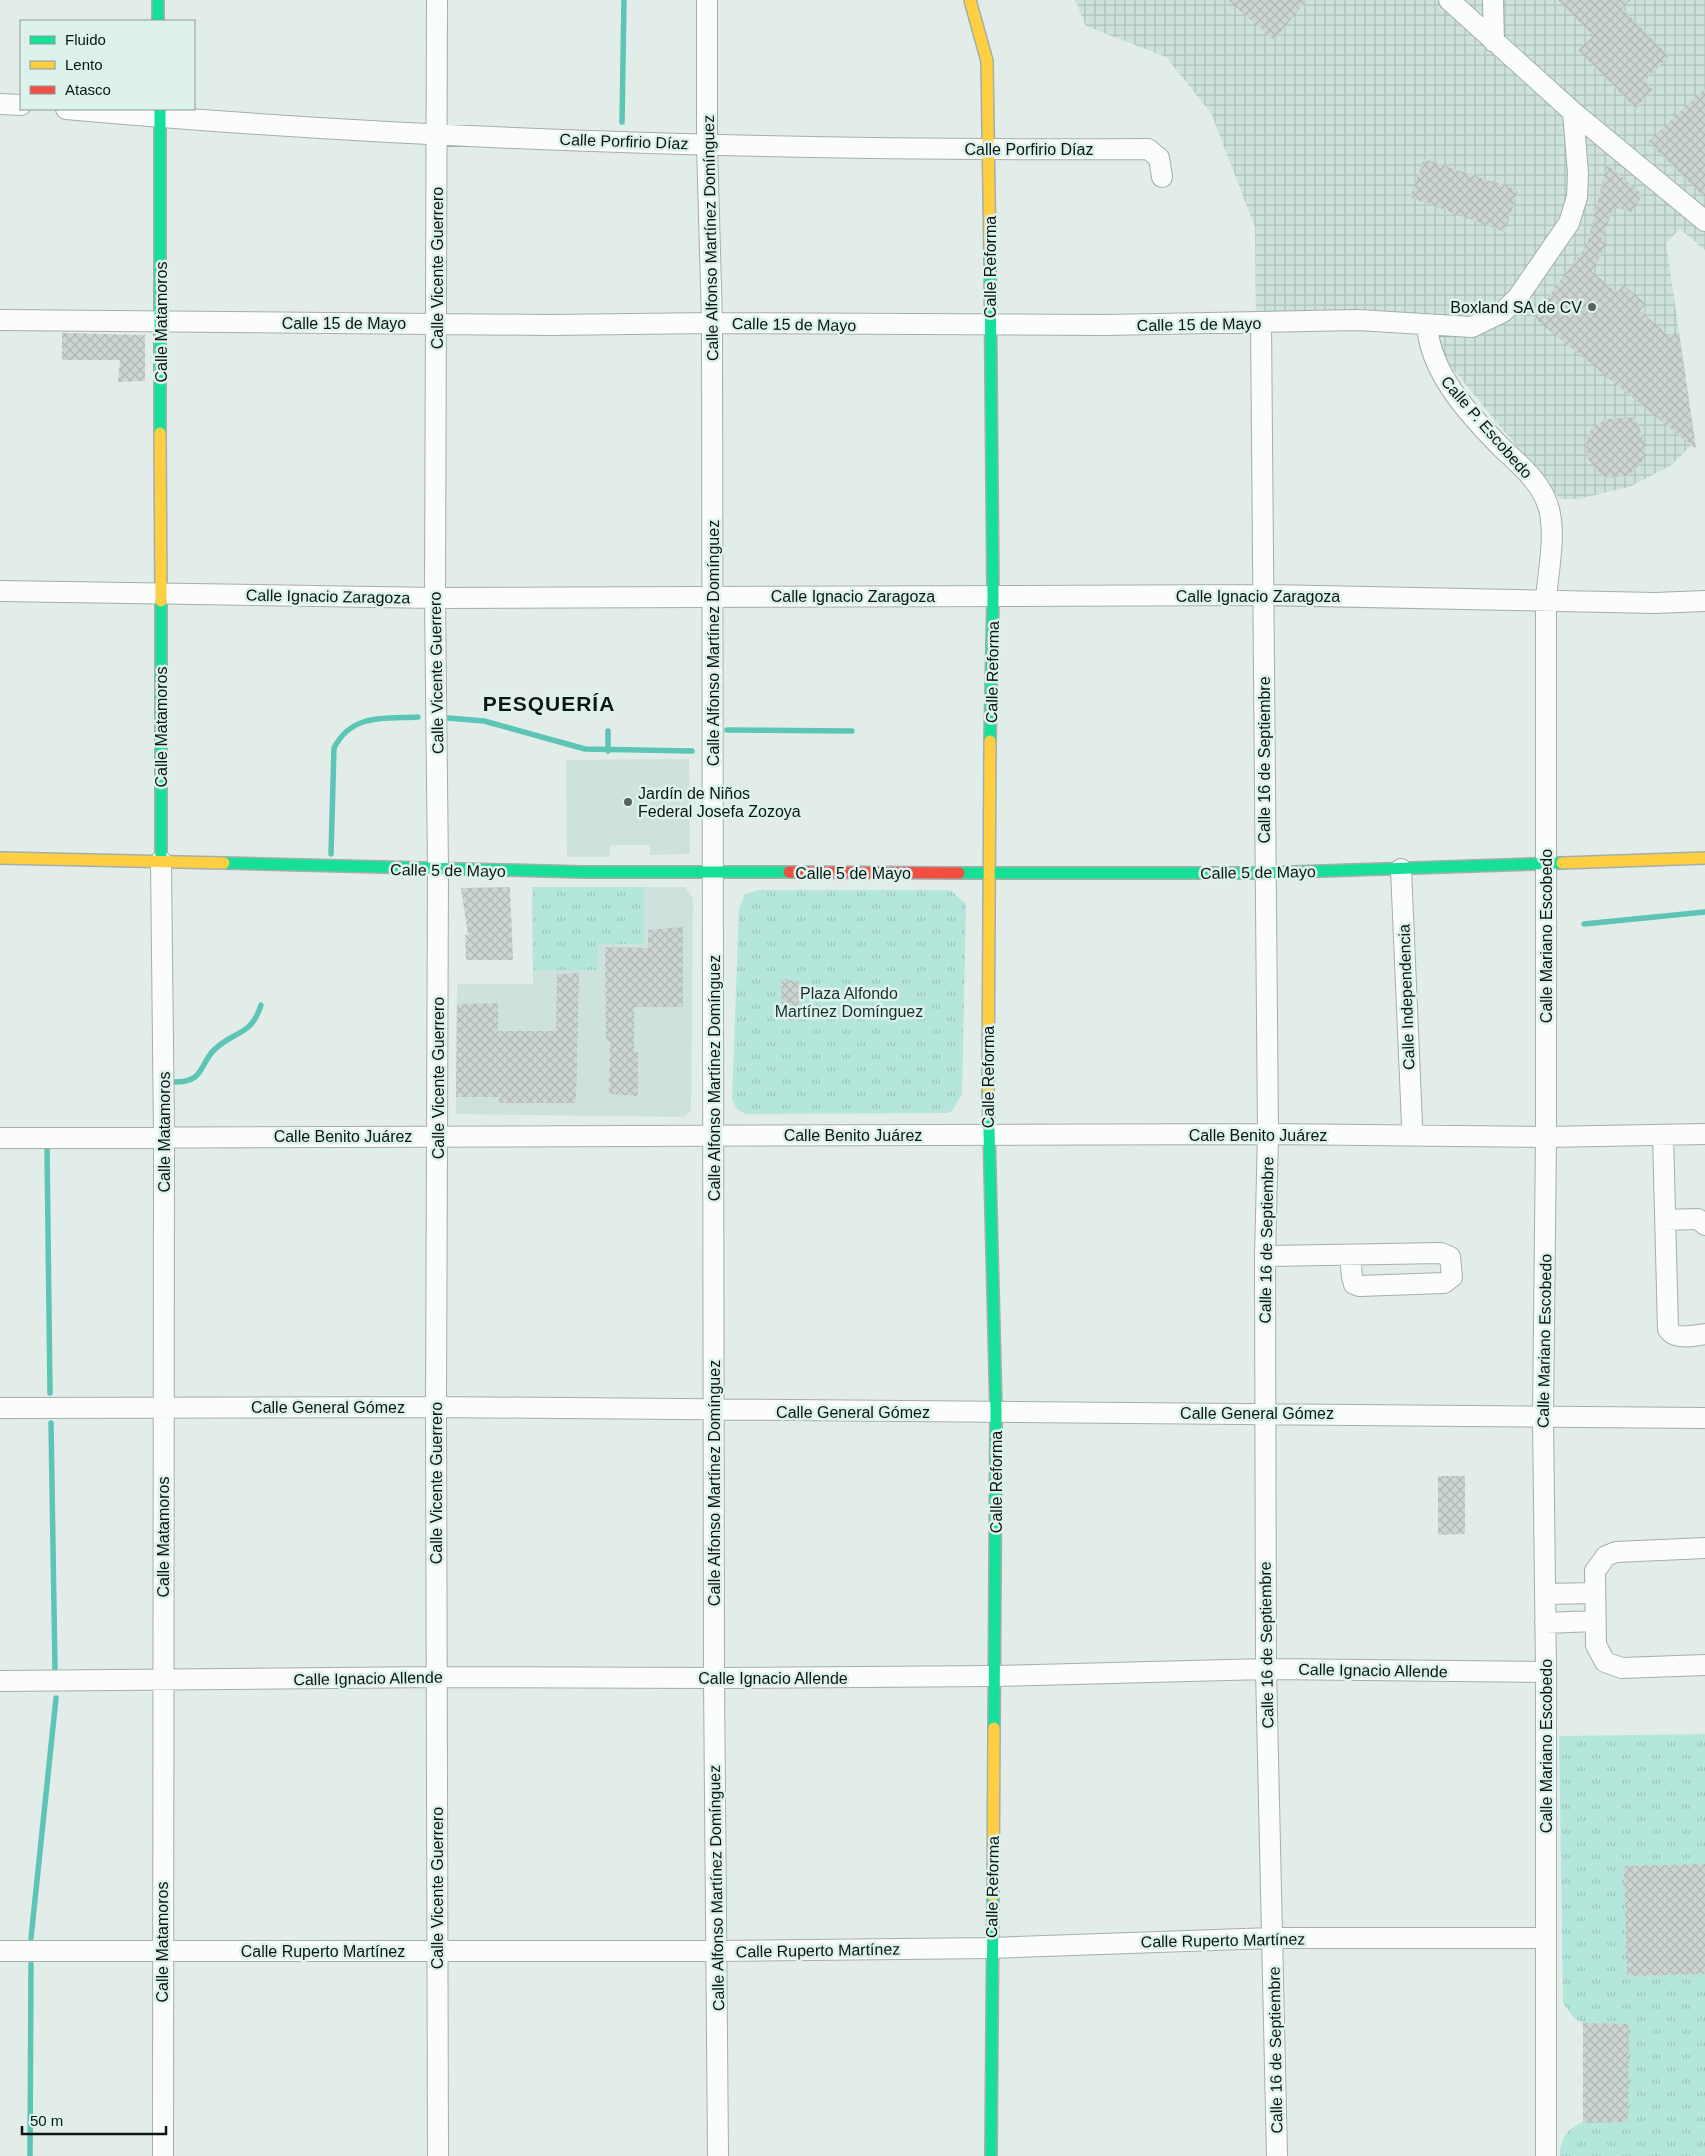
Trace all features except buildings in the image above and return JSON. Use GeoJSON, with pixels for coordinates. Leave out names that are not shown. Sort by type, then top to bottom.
{"type":"FeatureCollection","features":[{"type":"Feature","properties":{"kind":"street"},"geometry":{"type":"LineString","coordinates":[[158,0],[158,20]]}},
{"type":"Feature","properties":{"kind":"street","name":"Calle Vicente Guerrero"},"geometry":{"type":"LineString","coordinates":[[437,0],[435,598],[438,870],[436,1407],[438,2156]]}},
{"type":"Feature","properties":{"kind":"street","name":"Calle Alfonso Martínez Domínguez"},"geometry":{"type":"LineString","coordinates":[[707,0],[707,144],[712,323],[714,1678],[718,2156]]}},
{"type":"Feature","properties":{"kind":"street","name":"Calle Reforma"},"geometry":{"type":"LineString","coordinates":[[970,0],[987,61],[989,150],[993,597],[988,872],[988,1135],[996,1412],[991,2156]]}},
{"type":"Feature","properties":{"kind":"street"},"geometry":{"type":"LineString","coordinates":[[1449,0],[1573,112],[1705,221]]}},
{"type":"Feature","properties":{"kind":"street"},"geometry":{"type":"LineString","coordinates":[[1493,0],[1494,42]]}},
{"type":"Feature","properties":{"kind":"street"},"geometry":{"type":"LineString","coordinates":[[0,104],[20,105]]}},
{"type":"Feature","properties":{"kind":"street","name":"Calle Porfirio Díaz"},"geometry":{"type":"LineString","coordinates":[[90,110],[160,113],[437,135],[707,144],[989,150],[1148,149],[1159,158],[1162,177]]}},
{"type":"Feature","properties":{"kind":"street","name":"Calle 15 de Mayo"},"geometry":{"type":"LineString","coordinates":[[0,320],[550,326],[712,323],[990,325],[1261,323],[1358,320],[1472,327],[1503,312],[1518,297],[1569,223],[1577,197],[1578,173],[1573,112]]}},
{"type":"Feature","properties":{"kind":"street","name":"Calle Matamoros"},"geometry":{"type":"LineString","coordinates":[[160,113],[161,861],[164,1136],[163,2156]]}},
{"type":"Feature","properties":{"kind":"street","name":"Calle 16 de Septiembre"},"geometry":{"type":"LineString","coordinates":[[1261,323],[1264,595],[1264,873],[1268,1134],[1265,1256],[1266,1669],[1277,2156]]}},
{"type":"Feature","properties":{"kind":"street","name":"Calle P. Escobedo"},"geometry":{"type":"LineString","coordinates":[[1427,325],[1431,352],[1446,383],[1540,488],[1548,508],[1552,527]]}},
{"type":"Feature","properties":{"kind":"street","name":"Calle Mariano Escobedo"},"geometry":{"type":"LineString","coordinates":[[1546,2156],[1546,1672],[1543,1417],[1546,1137],[1546,600],[1552,527]]}},
{"type":"Feature","properties":{"kind":"street","name":"Calle Ignacio Zaragoza"},"geometry":{"type":"LineString","coordinates":[[0,591],[435,598],[713,595],[993,597],[1264,595],[1655,604],[1705,601]]}},
{"type":"Feature","properties":{"kind":"street","name":"Calle 5 de Mayo"},"geometry":{"type":"LineString","coordinates":[[0,858],[438,870],[714,873],[1264,873],[1705,858]]}},
{"type":"Feature","properties":{"kind":"street","name":"Calle Independencia"},"geometry":{"type":"LineString","coordinates":[[1401,869],[1412,1124]]}},
{"type":"Feature","properties":{"kind":"street","name":"Calle Benito Juárez"},"geometry":{"type":"LineString","coordinates":[[0,1138],[438,1135],[1268,1134],[1546,1137],[1705,1134]]}},
{"type":"Feature","properties":{"kind":"street"},"geometry":{"type":"LineString","coordinates":[[1663,1135],[1668,1329],[1670,1333],[1676,1336],[1705,1334]]}},
{"type":"Feature","properties":{"kind":"street"},"geometry":{"type":"LineString","coordinates":[[1664,1220],[1698,1219],[1705,1225]]}},
{"type":"Feature","properties":{"kind":"street"},"geometry":{"type":"LineString","coordinates":[[1265,1256],[1350,1255]]}},
{"type":"Feature","properties":{"kind":"street","name":"Calle General Gómez"},"geometry":{"type":"LineString","coordinates":[[0,1408],[163,1406],[436,1407],[714,1411],[1265,1413],[1705,1418]]}},
{"type":"Feature","properties":{"kind":"street"},"geometry":{"type":"LineString","coordinates":[[1705,1548],[1616,1552],[1606,1556],[1595,1571],[1594,1593],[1596,1645],[1600,1656],[1605,1662],[1613,1666],[1705,1665]]}},
{"type":"Feature","properties":{"kind":"street"},"geometry":{"type":"LineString","coordinates":[[1545,1594],[1594,1593]]}},
{"type":"Feature","properties":{"kind":"street"},"geometry":{"type":"LineString","coordinates":[[1545,1623],[1595,1621]]}},
{"type":"Feature","properties":{"kind":"street","name":"Calle Ignacio Allende"},"geometry":{"type":"LineString","coordinates":[[0,1681],[437,1677],[994,1676],[1266,1669],[1546,1672]]}},
{"type":"Feature","properties":{"kind":"street","name":"Calle Ruperto Martínez"},"geometry":{"type":"LineString","coordinates":[[0,1951],[717,1951],[991,1948],[1273,1938],[1546,1938]]}},
{"type":"Feature","properties":{"kind":"shaded area"},"geometry":{"type":"Polygon","coordinates":[[[1075,0],[1705,0],[1705,250],[1680,229],[1666,243],[1695,440],[1692,445],[1670,466],[1629,487],[1578,499],[1560,499],[1439,352],[1434,315],[1256,319],[1255,227],[1211,113],[1166,57],[1086,26],[1075,0]]]}},
{"type":"Feature","properties":{"kind":"shaded area","name":"Jardín de Niños Federal Josefa Zozoya"},"geometry":{"type":"Polygon","coordinates":[[[689,759],[690,854],[650,855],[650,845],[620,845],[610,846],[610,857],[567,857],[566,760],[689,759]]]}},
{"type":"Feature","properties":{"kind":"shaded area"},"geometry":{"type":"Polygon","coordinates":[[[532,887],[685,887],[693,898],[691,1110],[684,1117],[456,1114],[457,984],[533,984],[532,887]]]}},
{"type":"Feature","properties":{"kind":"green space"},"geometry":{"type":"Polygon","coordinates":[[[532,887],[644,887],[644,944],[598,944],[598,970],[533,970],[532,887]]]}},
{"type":"Feature","properties":{"kind":"green space","name":"Plaza Alfondo Martínez Domínguez"},"geometry":{"type":"Polygon","coordinates":[[[759,890],[950,890],[966,904],[962,1094],[952,1111],[947,1113],[745,1114],[737,1109],[732,1099],[739,908],[745,894],[759,890]]]}},
{"type":"Feature","properties":{"kind":"green space"},"geometry":{"type":"Polygon","coordinates":[[[1705,1734],[1705,2156],[1560,2156],[1561,2144],[1565,2135],[1583,2122],[1583,2023],[1574,2018],[1563,2003],[1559,1736],[1705,1734]]]}},
{"type":"Feature","properties":{"kind":"waterway"},"geometry":{"type":"LineString","coordinates":[[622,122],[624,0]]}},
{"type":"Feature","properties":{"kind":"waterway"},"geometry":{"type":"LineString","coordinates":[[331,854],[334,748],[341,737],[360,723],[381,718],[418,717]]}},
{"type":"Feature","properties":{"kind":"waterway"},"geometry":{"type":"LineString","coordinates":[[448,718],[484,721],[585,749],[692,751]]}},
{"type":"Feature","properties":{"kind":"waterway"},"geometry":{"type":"LineString","coordinates":[[727,730],[852,731]]}},
{"type":"Feature","properties":{"kind":"waterway"},"geometry":{"type":"LineString","coordinates":[[608,731],[608,751]]}},
{"type":"Feature","properties":{"kind":"waterway"},"geometry":{"type":"LineString","coordinates":[[1584,924],[1705,912]]}},
{"type":"Feature","properties":{"kind":"waterway"},"geometry":{"type":"LineString","coordinates":[[174,1082],[184,1081],[196,1076],[214,1050],[252,1023],[261,1005]]}},
{"type":"Feature","properties":{"kind":"waterway"},"geometry":{"type":"LineString","coordinates":[[47,1149],[50,1393]]}},
{"type":"Feature","properties":{"kind":"waterway"},"geometry":{"type":"LineString","coordinates":[[51,1423],[55,1669]]}},
{"type":"Feature","properties":{"kind":"waterway"},"geometry":{"type":"LineString","coordinates":[[31,1938],[56,1698]]}},
{"type":"Feature","properties":{"kind":"waterway"},"geometry":{"type":"LineString","coordinates":[[30,2156],[31,1964]]}},
{"type":"Feature","properties":{"kind":"traffic: fast"},"geometry":{"type":"LineString","coordinates":[[158,0],[158,20]]}},
{"type":"Feature","properties":{"kind":"traffic: fast"},"geometry":{"type":"LineString","coordinates":[[160,110],[160,433]]}},
{"type":"Feature","properties":{"kind":"traffic: fast"},"geometry":{"type":"LineString","coordinates":[[990,258],[993,597],[990,741]]}},
{"type":"Feature","properties":{"kind":"traffic: fast"},"geometry":{"type":"LineString","coordinates":[[161,601],[161,861]]}},
{"type":"Feature","properties":{"kind":"traffic: fast"},"geometry":{"type":"LineString","coordinates":[[224,863],[583,872],[789,872]]}},
{"type":"Feature","properties":{"kind":"traffic: fast"},"geometry":{"type":"LineString","coordinates":[[959,873],[1264,873],[1562,863]]}},
{"type":"Feature","properties":{"kind":"traffic: fast"},"geometry":{"type":"LineString","coordinates":[[988,1090],[996,1412],[994,1728]]}},
{"type":"Feature","properties":{"kind":"traffic: fast"},"geometry":{"type":"LineString","coordinates":[[991,2156],[993,1896]]}},
{"type":"Feature","properties":{"kind":"traffic: slow"},"geometry":{"type":"LineString","coordinates":[[970,0],[987,61],[990,258]]}},
{"type":"Feature","properties":{"kind":"traffic: slow"},"geometry":{"type":"LineString","coordinates":[[160,433],[161,601]]}},
{"type":"Feature","properties":{"kind":"traffic: slow"},"geometry":{"type":"LineString","coordinates":[[988,1090],[990,741]]}},
{"type":"Feature","properties":{"kind":"traffic: slow"},"geometry":{"type":"LineString","coordinates":[[0,858],[224,863]]}},
{"type":"Feature","properties":{"kind":"traffic: slow"},"geometry":{"type":"LineString","coordinates":[[1562,863],[1705,858]]}},
{"type":"Feature","properties":{"kind":"traffic: slow"},"geometry":{"type":"LineString","coordinates":[[993,1896],[994,1728]]}},
{"type":"Feature","properties":{"kind":"traffic: jam"},"geometry":{"type":"LineString","coordinates":[[789,872],[959,873]]}},
{"type":"Feature","properties":{"kind":"place","name":"Boxland SA de CV"},"geometry":{"type":"Point","coordinates":[1592,307]}},
{"type":"Feature","properties":{"kind":"place","name":"Jardín de Niños Federal Josefa Zozoya"},"geometry":{"type":"Point","coordinates":[628,802]}},
{"type":"Feature","properties":{"kind":"district","name":"PESQUERÍA"},"geometry":{"type":"Point","coordinates":[549,704]}}]}
